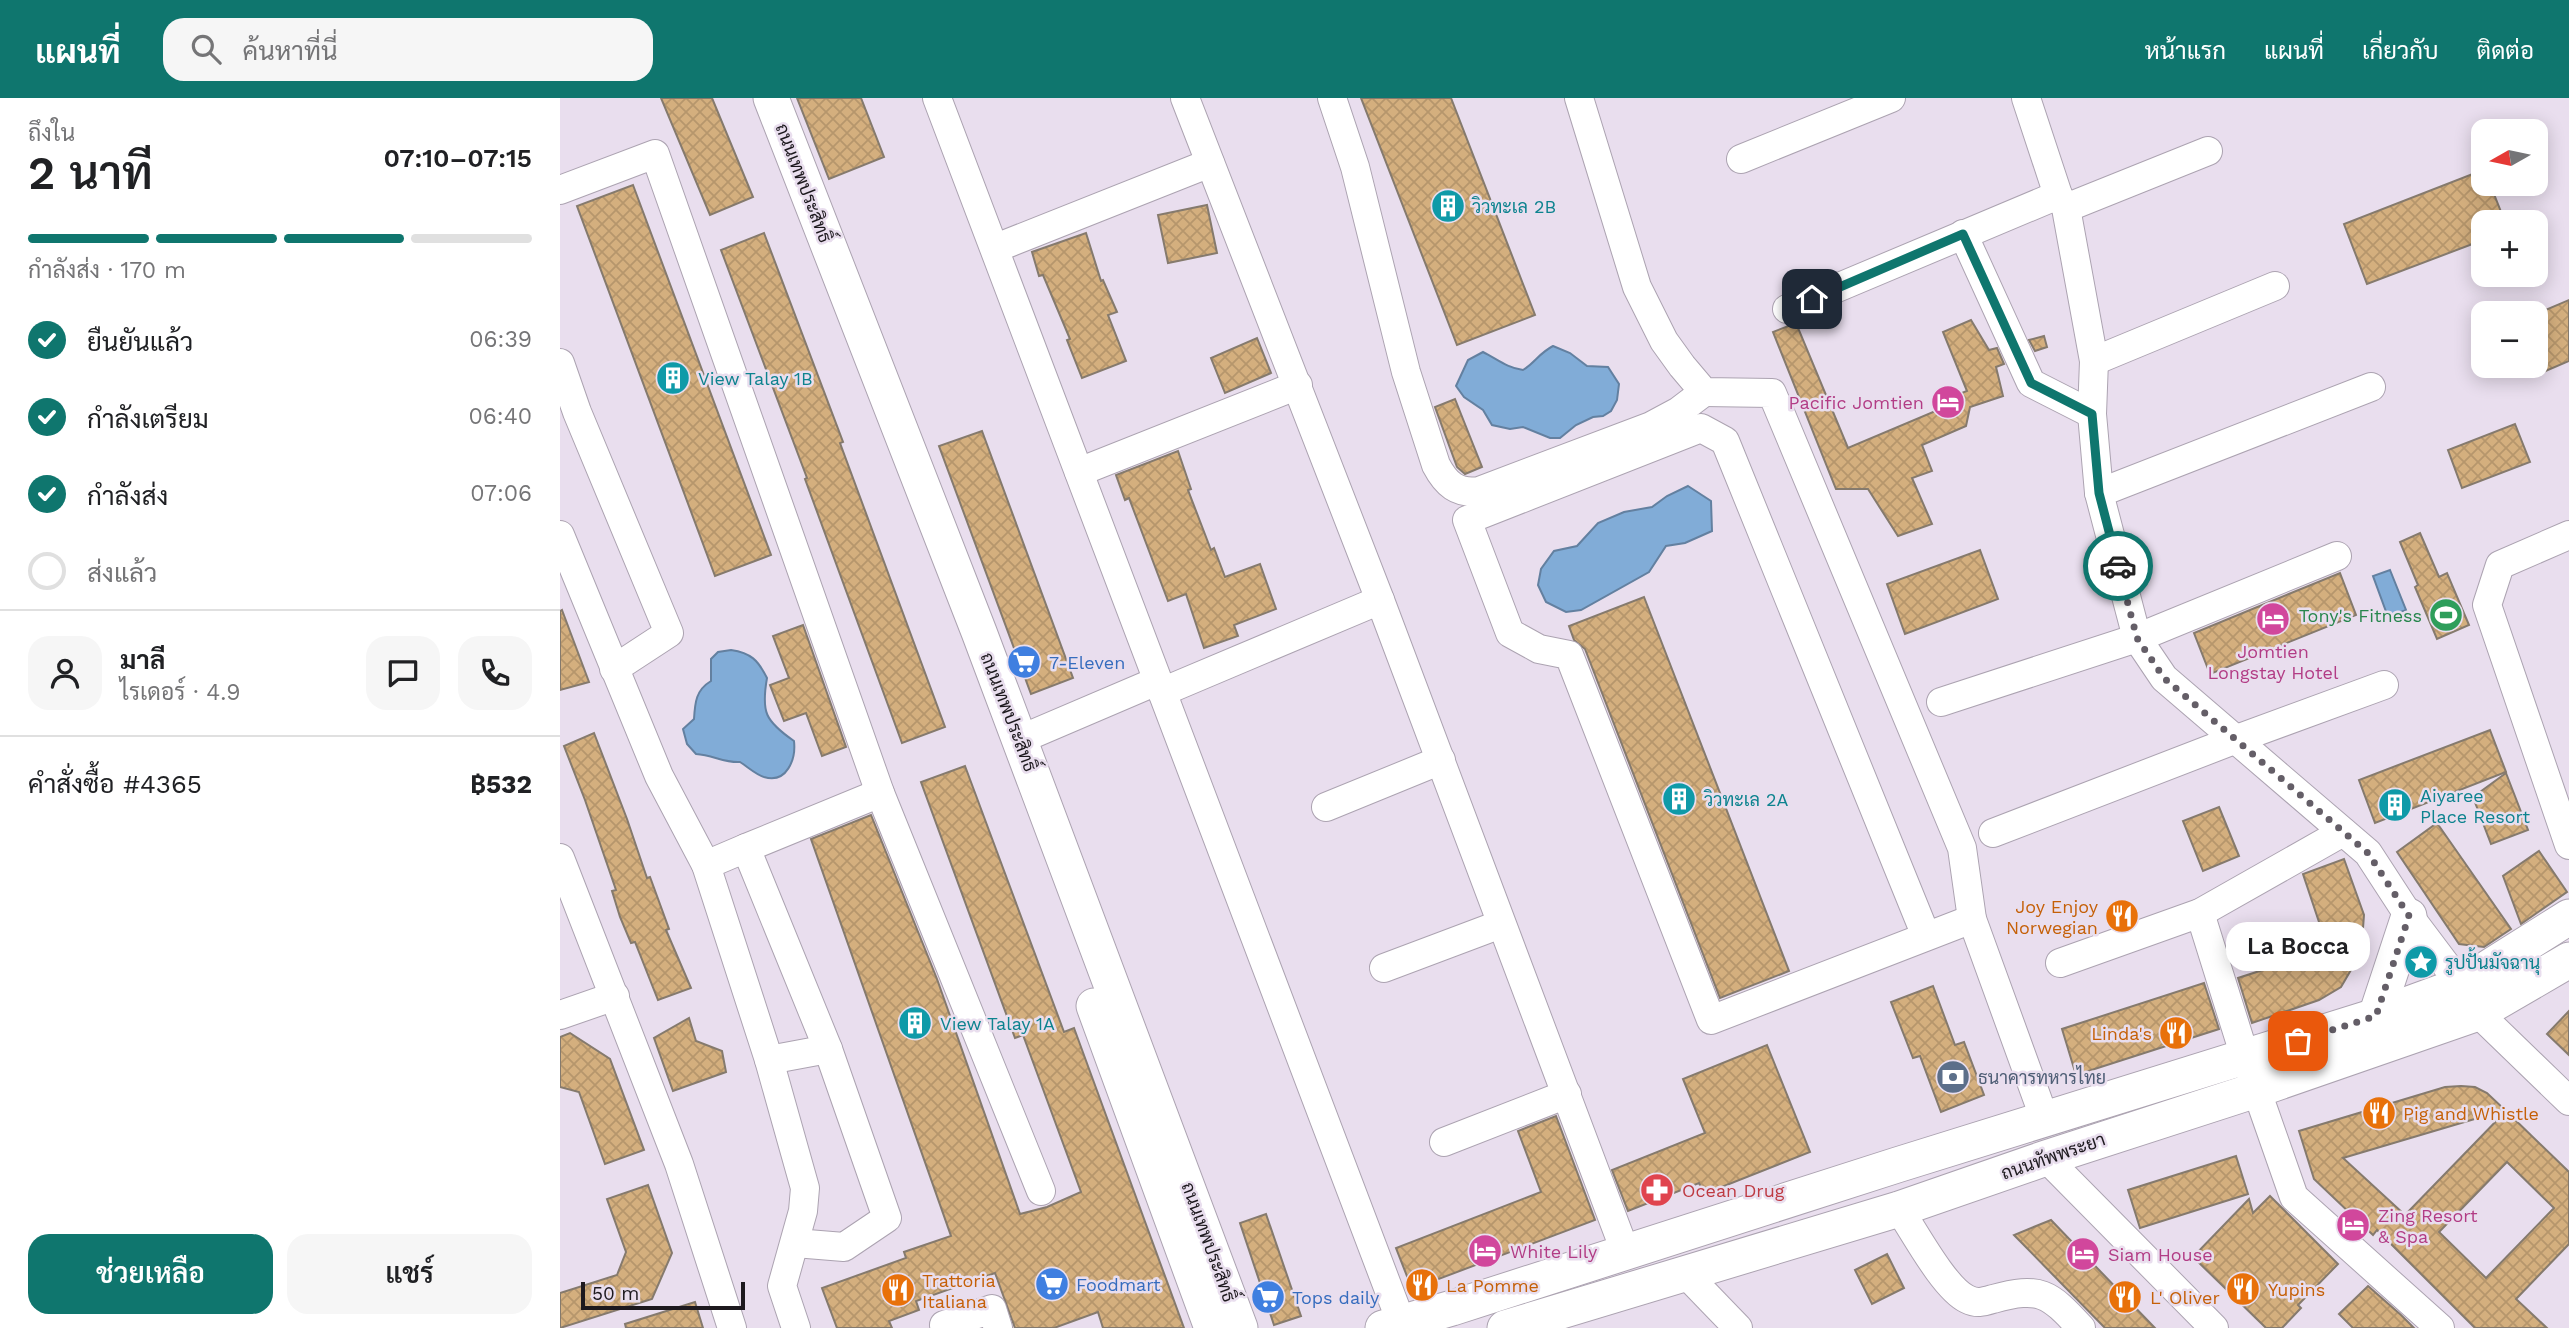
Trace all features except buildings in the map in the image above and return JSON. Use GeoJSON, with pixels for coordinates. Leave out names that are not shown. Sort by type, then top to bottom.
{"type":"FeatureCollection","features":[{"type":"Feature","properties":{"kind":"main road","name":"ถนนเทพประสิทธิ์"},"geometry":{"type":"LineString","coordinates":[[746,98],[976,685],[1212,1328]]}},
{"type":"Feature","properties":{"kind":"main road","name":"ถนนเทพประสิทธิ์"},"geometry":{"type":"LineString","coordinates":[[771,98],[1019,740],[1240,1328]]}},
{"type":"Feature","properties":{"kind":"main road"},"geometry":{"type":"LineString","coordinates":[[2376,1016],[2409,916]]}},
{"type":"Feature","properties":{"kind":"main road"},"geometry":{"type":"LineString","coordinates":[[2469,999],[2569,917]]}},
{"type":"Feature","properties":{"kind":"main road"},"geometry":{"type":"LineString","coordinates":[[2469,999],[2569,960]]}},
{"type":"Feature","properties":{"kind":"main road","name":"ถนนทัพพระยา"},"geometry":{"type":"LineString","coordinates":[[1392,1325],[2376,1016],[2469,999]]}},
{"type":"Feature","properties":{"kind":"main road","name":"ถนนทัพพระยา"},"geometry":{"type":"LineString","coordinates":[[1505,1328],[1899,1209],[2256,1090],[2469,999]]}},
{"type":"Feature","properties":{"kind":"street"},"geometry":{"type":"LineString","coordinates":[[937,98],[996,248],[1159,687],[1392,1325]]}},
{"type":"Feature","properties":{"kind":"street"},"geometry":{"type":"LineString","coordinates":[[1185,98],[1298,385],[1625,1251]]}},
{"type":"Feature","properties":{"kind":"street"},"geometry":{"type":"LineString","coordinates":[[1332,98],[1355,167],[1406,372],[1436,465],[1443,478],[1459,491],[1479,491],[1651,426],[1679,411],[1704,392],[1772,393],[1962,848],[1972,919],[2045,1120]]}},
{"type":"Feature","properties":{"kind":"street"},"geometry":{"type":"LineString","coordinates":[[1579,98],[1637,287],[1664,341],[1704,392]]}},
{"type":"Feature","properties":{"kind":"street"},"geometry":{"type":"LineString","coordinates":[[1741,159],[1891,98]]}},
{"type":"Feature","properties":{"kind":"street"},"geometry":{"type":"LineString","coordinates":[[2026,98],[2062,201],[2094,361],[2092,414],[2099,493],[2137,638],[2164,678],[2368,853],[2409,916],[2469,999],[2569,1101]]}},
{"type":"Feature","properties":{"kind":"street"},"geometry":{"type":"LineString","coordinates":[[1787,309],[1963,234],[2208,150]]}},
{"type":"Feature","properties":{"kind":"street"},"geometry":{"type":"LineString","coordinates":[[560,190],[655,155],[880,793],[1041,1191]]}},
{"type":"Feature","properties":{"kind":"street"},"geometry":{"type":"LineString","coordinates":[[996,248],[1210,163]]}},
{"type":"Feature","properties":{"kind":"street"},"geometry":{"type":"LineString","coordinates":[[1963,234],[2031,383],[2092,414]]}},
{"type":"Feature","properties":{"kind":"street"},"geometry":{"type":"LineString","coordinates":[[2094,361],[2275,286]]}},
{"type":"Feature","properties":{"kind":"street"},"geometry":{"type":"LineString","coordinates":[[560,363],[569,416],[669,633],[614,669]]}},
{"type":"Feature","properties":{"kind":"street"},"geometry":{"type":"LineString","coordinates":[[1079,472],[1298,385]]}},
{"type":"Feature","properties":{"kind":"street"},"geometry":{"type":"LineString","coordinates":[[2099,493],[2371,387]]}},
{"type":"Feature","properties":{"kind":"street"},"geometry":{"type":"LineString","coordinates":[[1926,936],[1725,441],[1701,428],[1467,520],[1510,633],[1539,649],[1569,654],[1711,1020],[1972,919]]}},
{"type":"Feature","properties":{"kind":"street"},"geometry":{"type":"LineString","coordinates":[[560,535],[659,776],[706,865],[769,1060],[805,1188],[803,1211],[782,1286],[796,1328]]}},
{"type":"Feature","properties":{"kind":"street"},"geometry":{"type":"LineString","coordinates":[[2569,535],[2500,565],[2487,605],[2569,845]]}},
{"type":"Feature","properties":{"kind":"street"},"geometry":{"type":"LineString","coordinates":[[1941,702],[2137,638],[2337,556]]}},
{"type":"Feature","properties":{"kind":"street"},"geometry":{"type":"LineString","coordinates":[[1019,740],[1380,600]]}},
{"type":"Feature","properties":{"kind":"street"},"geometry":{"type":"LineString","coordinates":[[1993,833],[2384,685]]}},
{"type":"Feature","properties":{"kind":"street"},"geometry":{"type":"LineString","coordinates":[[1326,807],[1441,760]]}},
{"type":"Feature","properties":{"kind":"street"},"geometry":{"type":"LineString","coordinates":[[706,865],[880,793]]}},
{"type":"Feature","properties":{"kind":"street"},"geometry":{"type":"LineString","coordinates":[[2060,963],[2200,913],[2343,832]]}},
{"type":"Feature","properties":{"kind":"street"},"geometry":{"type":"LineString","coordinates":[[746,848],[828,1049],[887,1218],[844,1247],[795,1243]]}},
{"type":"Feature","properties":{"kind":"street"},"geometry":{"type":"LineString","coordinates":[[560,858],[679,1164],[732,1328]]}},
{"type":"Feature","properties":{"kind":"street"},"geometry":{"type":"LineString","coordinates":[[2200,913],[2245,1057],[2294,1197],[2440,1328]]}},
{"type":"Feature","properties":{"kind":"street"},"geometry":{"type":"LineString","coordinates":[[1384,968],[1502,924]]}},
{"type":"Feature","properties":{"kind":"street"},"geometry":{"type":"LineString","coordinates":[[560,1014],[615,996]]}},
{"type":"Feature","properties":{"kind":"street"},"geometry":{"type":"LineString","coordinates":[[769,1060],[828,1049]]}},
{"type":"Feature","properties":{"kind":"street"},"geometry":{"type":"LineString","coordinates":[[1444,1142],[1567,1094]]}},
{"type":"Feature","properties":{"kind":"street"},"geometry":{"type":"LineString","coordinates":[[2046,1158],[2214,1328]]}},
{"type":"Feature","properties":{"kind":"street"},"geometry":{"type":"LineString","coordinates":[[1899,1209],[1947,1281],[1965,1298],[1977,1303],[2023,1292],[2039,1293],[2064,1310],[2081,1328]]}},
{"type":"Feature","properties":{"kind":"street"},"geometry":{"type":"LineString","coordinates":[[1684,1272],[1738,1328]]}},
{"type":"Feature","properties":{"kind":"street"},"geometry":{"type":"LineString","coordinates":[[945,1328],[944,1325],[992,1309],[998,1328]]}},
{"type":"Feature","properties":{"kind":"water"},"geometry":{"type":"Polygon","coordinates":[[[1553,346],[1570,353],[1587,366],[1608,367],[1619,384],[1617,400],[1611,411],[1576,425],[1560,438],[1550,438],[1523,427],[1510,429],[1492,425],[1483,410],[1464,397],[1456,386],[1468,360],[1483,352],[1523,370],[1553,346]]]}},
{"type":"Feature","properties":{"kind":"water"},"geometry":{"type":"Polygon","coordinates":[[[1688,486],[1711,501],[1712,531],[1685,543],[1666,546],[1649,572],[1581,610],[1566,612],[1546,602],[1538,585],[1541,569],[1554,551],[1577,546],[1598,523],[1624,512],[1652,507],[1688,486]]]}},
{"type":"Feature","properties":{"kind":"water"},"geometry":{"type":"Polygon","coordinates":[[[2390,570],[2406,610],[2388,617],[2373,576],[2390,570]]]}},
{"type":"Feature","properties":{"kind":"water"},"geometry":{"type":"Polygon","coordinates":[[[731,650],[749,655],[760,666],[767,678],[767,715],[777,728],[794,741],[791,762],[779,777],[764,777],[740,762],[696,754],[687,744],[683,729],[694,719],[697,697],[702,688],[711,681],[711,659],[718,652],[731,650]]]}},
{"type":"Feature","properties":{"kind":"way so far"},"geometry":{"type":"LineString","coordinates":[[2118,566],[2137,638],[2164,678],[2368,853],[2409,916],[2376,1016],[2298,1041]]}},
{"type":"Feature","properties":{"kind":"place","name":"วิวทะเล 2B"},"geometry":{"type":"Point","coordinates":[1448,206]}},
{"type":"Feature","properties":{"kind":"place","name":"View Talay 1B"},"geometry":{"type":"Point","coordinates":[673,378]}},
{"type":"Feature","properties":{"kind":"place","name":"Pacific Jomtien"},"geometry":{"type":"Point","coordinates":[1948,402]}},
{"type":"Feature","properties":{"kind":"place","name":"Tony's Fitness"},"geometry":{"type":"Point","coordinates":[2446,615]}},
{"type":"Feature","properties":{"kind":"place","name":"Jomtien Longstay Hotel"},"geometry":{"type":"Point","coordinates":[2273,619]}},
{"type":"Feature","properties":{"kind":"place","name":"7-Eleven"},"geometry":{"type":"Point","coordinates":[1024,662]}},
{"type":"Feature","properties":{"kind":"place","name":"วิวทะเล 2A"},"geometry":{"type":"Point","coordinates":[1679,799]}},
{"type":"Feature","properties":{"kind":"place","name":"Aiyaree Place Resort"},"geometry":{"type":"Point","coordinates":[2395,805]}},
{"type":"Feature","properties":{"kind":"place","name":"Joy Enjoy Norwegian"},"geometry":{"type":"Point","coordinates":[2122,916]}},
{"type":"Feature","properties":{"kind":"place","name":"รูปปั้นมัจฉานุ"},"geometry":{"type":"Point","coordinates":[2421,962]}},
{"type":"Feature","properties":{"kind":"place","name":"View Talay 1A"},"geometry":{"type":"Point","coordinates":[915,1023]}},
{"type":"Feature","properties":{"kind":"place","name":"Linda's"},"geometry":{"type":"Point","coordinates":[2176,1033]}},
{"type":"Feature","properties":{"kind":"place","name":"La Bocca"},"geometry":{"type":"Point","coordinates":[2298,1041]}},
{"type":"Feature","properties":{"kind":"place","name":"ธนาคารทหารไทย"},"geometry":{"type":"Point","coordinates":[1953,1077]}},
{"type":"Feature","properties":{"kind":"place","name":"Pig and Whistle"},"geometry":{"type":"Point","coordinates":[2379,1113]}},
{"type":"Feature","properties":{"kind":"place","name":"Ocean Drug"},"geometry":{"type":"Point","coordinates":[1657,1190]}},
{"type":"Feature","properties":{"kind":"place","name":"Zing Resort & Spa"},"geometry":{"type":"Point","coordinates":[2353,1225]}},
{"type":"Feature","properties":{"kind":"place","name":"White Lily"},"geometry":{"type":"Point","coordinates":[1485,1251]}},
{"type":"Feature","properties":{"kind":"place","name":"Siam House"},"geometry":{"type":"Point","coordinates":[2083,1254]}},
{"type":"Feature","properties":{"kind":"place","name":"Foodmart"},"geometry":{"type":"Point","coordinates":[1052,1284]}},
{"type":"Feature","properties":{"kind":"place","name":"La Pomme"},"geometry":{"type":"Point","coordinates":[1422,1285]}},
{"type":"Feature","properties":{"kind":"place","name":"Yupins"},"geometry":{"type":"Point","coordinates":[2243,1289]}},
{"type":"Feature","properties":{"kind":"place","name":"Trattoria Italiana"},"geometry":{"type":"Point","coordinates":[898,1290]}},
{"type":"Feature","properties":{"kind":"place","name":"Tops daily"},"geometry":{"type":"Point","coordinates":[1268,1297]}},
{"type":"Feature","properties":{"kind":"place","name":"L' Oliver"},"geometry":{"type":"Point","coordinates":[2125,1297]}},
{"type":"Feature","properties":{"kind":"route"},"geometry":{"type":"LineString","coordinates":[[1812,299],[1963,234],[2031,383],[2092,414],[2099,493],[2118,566]]}}]}
